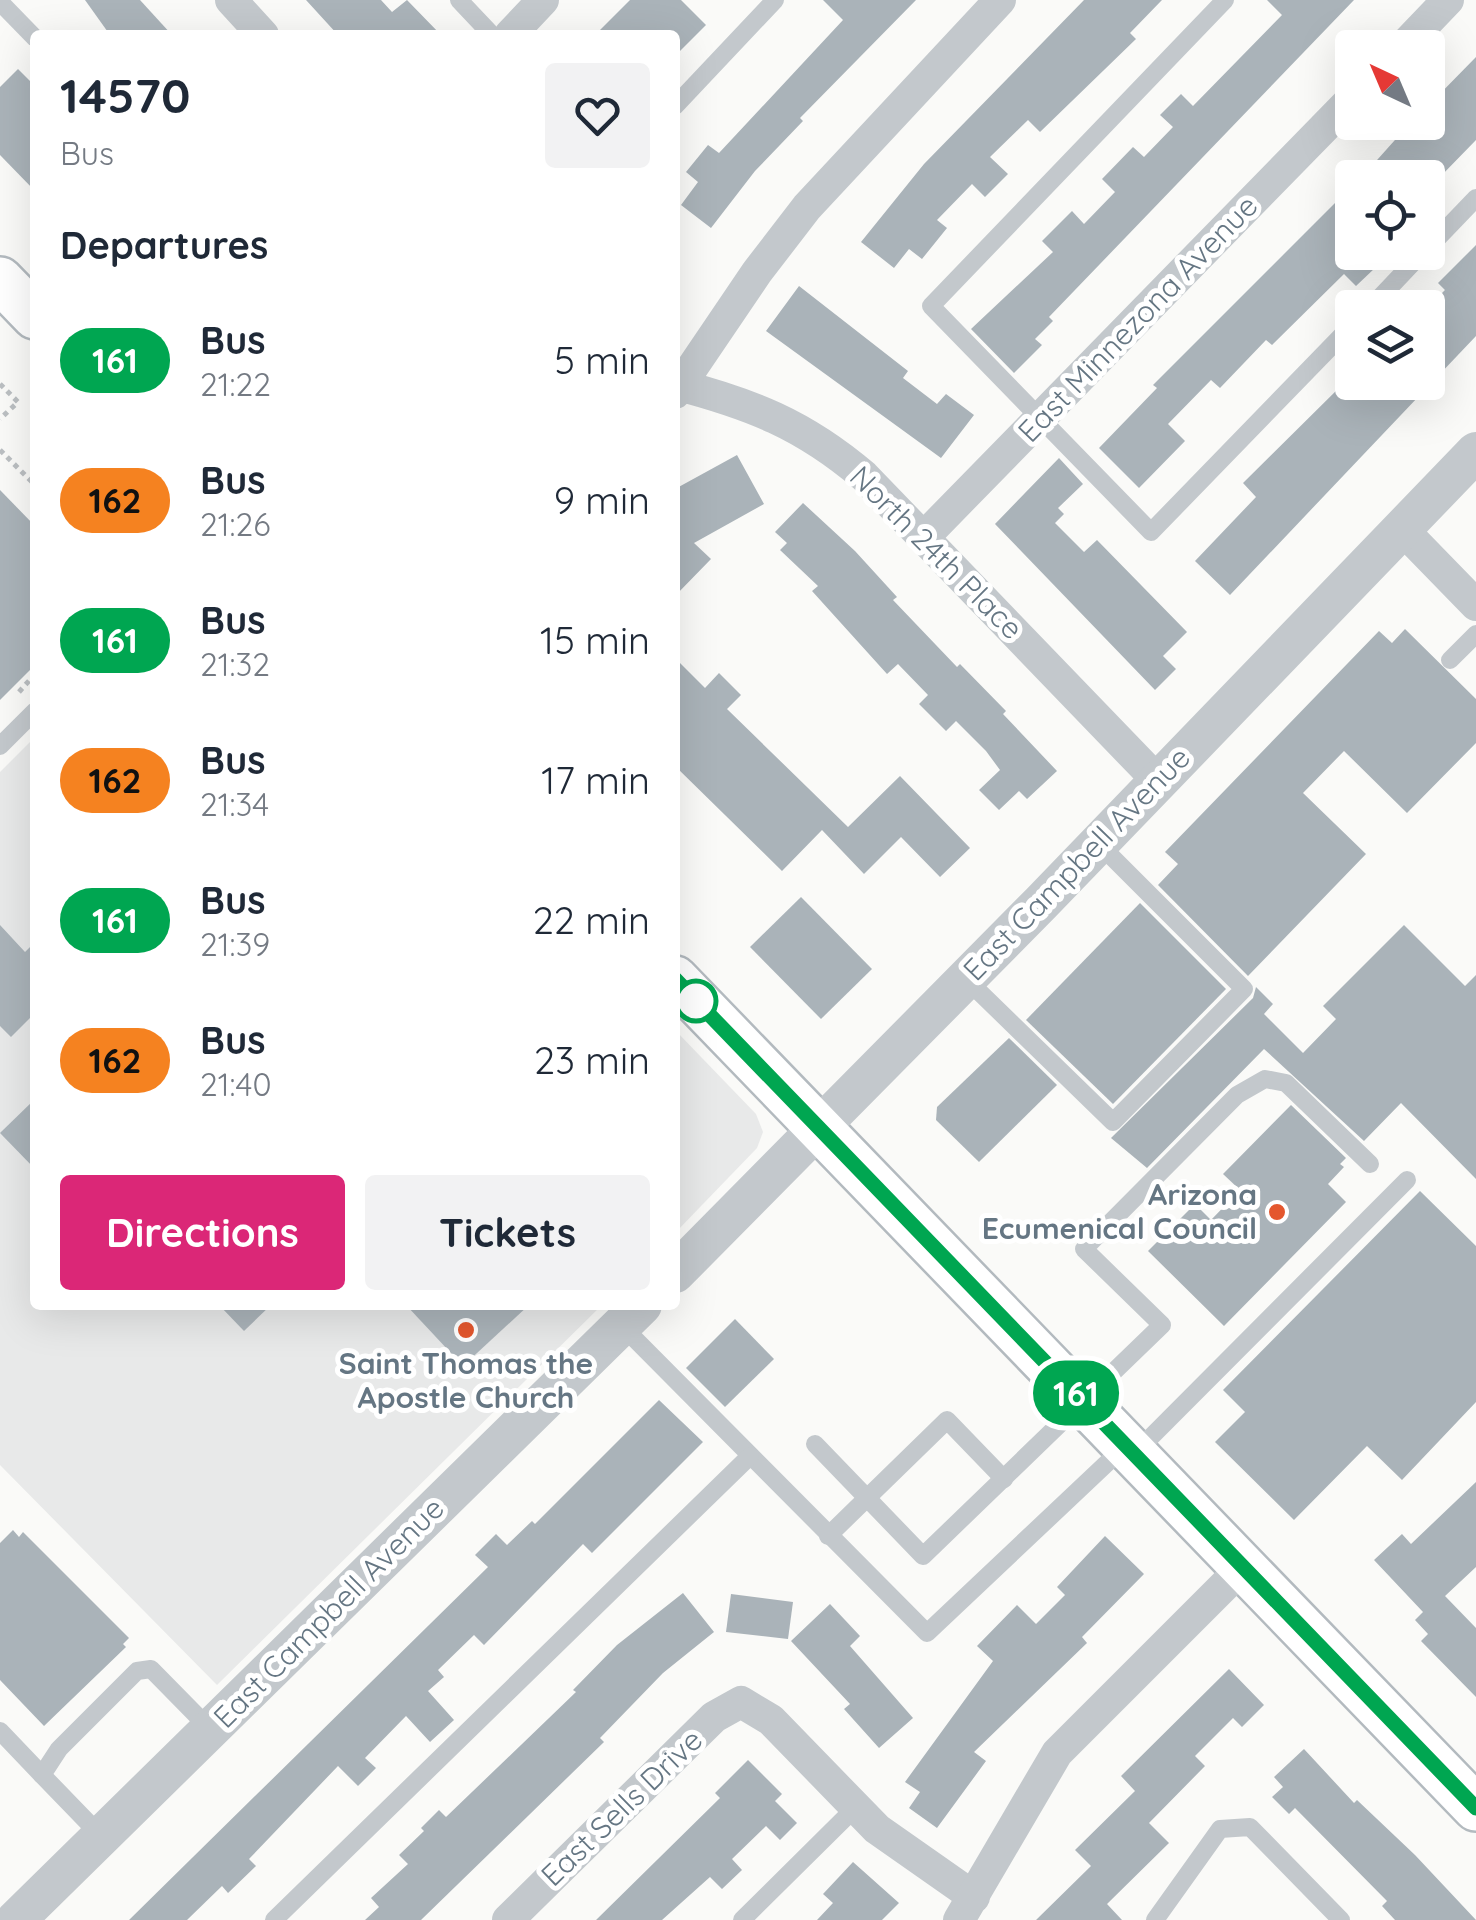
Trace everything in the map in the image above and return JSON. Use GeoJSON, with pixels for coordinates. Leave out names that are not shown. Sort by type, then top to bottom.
{"type":"FeatureCollection","features":[{"type":"Feature","properties":{"kind":"main road"},"geometry":{"type":"LineString","coordinates":[[0,280],[30,311]]}},
{"type":"Feature","properties":{"kind":"main road"},"geometry":{"type":"LineString","coordinates":[[680,984],[1476,1808]]}},
{"type":"Feature","properties":{"kind":"street"},"geometry":{"type":"LineString","coordinates":[[231,0],[258,30]]}},
{"type":"Feature","properties":{"kind":"street"},"geometry":{"type":"LineString","coordinates":[[515,30],[543,0]]}},
{"type":"Feature","properties":{"kind":"street"},"geometry":{"type":"LineString","coordinates":[[680,384],[756,272],[807,207],[866,139],[1000,0]]}},
{"type":"Feature","properties":{"kind":"street"},"geometry":{"type":"LineString","coordinates":[[1419,30],[1448,0]]}},
{"type":"Feature","properties":{"kind":"street","name":"East Minnezona Avenue"},"geometry":{"type":"LineString","coordinates":[[923,538],[1335,116]]}},
{"type":"Feature","properties":{"kind":"street","name":"North 24th Place"},"geometry":{"type":"LineString","coordinates":[[680,388],[712,392],[786,420],[864,476],[1158,781]]}},
{"type":"Feature","properties":{"kind":"street","name":"East Campbell Avenue"},"geometry":{"type":"LineString","coordinates":[[680,1267],[1098,844],[1476,452]]}},
{"type":"Feature","properties":{"kind":"street"},"geometry":{"type":"LineString","coordinates":[[1402,530],[1476,605]]}},
{"type":"Feature","properties":{"kind":"street","name":"East Campbell Avenue"},"geometry":{"type":"LineString","coordinates":[[16,1920],[632,1315]]}},
{"type":"Feature","properties":{"kind":"street"},"geometry":{"type":"LineString","coordinates":[[854,1809],[966,1908],[1057,1753],[1086,1718],[1244,1568]]}},
{"type":"Feature","properties":{"kind":"street","name":"East Sells Drive"},"geometry":{"type":"LineString","coordinates":[[508,1920],[714,1717],[741,1702],[771,1720],[854,1809]]}},
{"type":"Feature","properties":{"kind":"lane"},"geometry":{"type":"LineString","coordinates":[[459,0],[487,30]]}},
{"type":"Feature","properties":{"kind":"lane"},"geometry":{"type":"LineString","coordinates":[[680,101],[775,0]]}},
{"type":"Feature","properties":{"kind":"lane"},"geometry":{"type":"LineString","coordinates":[[1225,0],[930,306],[1152,532],[1335,343]]}},
{"type":"Feature","properties":{"kind":"lane"},"geometry":{"type":"LineString","coordinates":[[0,2],[30,33]]}},
{"type":"Feature","properties":{"kind":"lane"},"geometry":{"type":"LineString","coordinates":[[1445,230],[1476,198]]}},
{"type":"Feature","properties":{"kind":"lane"},"geometry":{"type":"LineString","coordinates":[[1387,290],[1406,270]]}},
{"type":"Feature","properties":{"kind":"lane"},"geometry":{"type":"LineString","coordinates":[[1450,660],[1476,634]]}},
{"type":"Feature","properties":{"kind":"lane"},"geometry":{"type":"LineString","coordinates":[[0,746],[30,716]]}},
{"type":"Feature","properties":{"kind":"lane"},"geometry":{"type":"LineString","coordinates":[[966,979],[1114,1122],[1244,989],[1098,844]]}},
{"type":"Feature","properties":{"kind":"lane"},"geometry":{"type":"LineString","coordinates":[[815,1444],[923,1556],[1162,1325],[1084,1249],[1236,1095],[1265,1079],[1286,1084],[1370,1164]]}},
{"type":"Feature","properties":{"kind":"lane"},"geometry":{"type":"LineString","coordinates":[[632,1315],[750,1456],[927,1633],[1130,1449],[1407,1180]]}},
{"type":"Feature","properties":{"kind":"lane"},"geometry":{"type":"LineString","coordinates":[[828,1536],[947,1420],[1004,1479]]}},
{"type":"Feature","properties":{"kind":"lane"},"geometry":{"type":"LineString","coordinates":[[274,1920],[750,1456]]}},
{"type":"Feature","properties":{"kind":"lane"},"geometry":{"type":"LineString","coordinates":[[42,1775],[59,1749],[137,1670],[151,1669],[211,1730]]}},
{"type":"Feature","properties":{"kind":"lane"},"geometry":{"type":"LineString","coordinates":[[0,1731],[102,1837]]}},
{"type":"Feature","properties":{"kind":"lane"},"geometry":{"type":"LineString","coordinates":[[742,1920],[854,1809]]}},
{"type":"Feature","properties":{"kind":"lane"},"geometry":{"type":"LineString","coordinates":[[1155,1920],[1220,1829],[1250,1827],[1341,1920]]}},
{"type":"Feature","properties":{"kind":"path"},"geometry":{"type":"LineString","coordinates":[[0,384],[18,402],[0,419]]}},
{"type":"Feature","properties":{"kind":"path"},"geometry":{"type":"LineString","coordinates":[[0,450],[30,480]]}},
{"type":"Feature","properties":{"kind":"shaded area"},"geometry":{"type":"Polygon","coordinates":[[[30,742],[30,1310],[597,1310],[217,1685],[0,1465],[0,772],[30,742]]]}},
{"type":"Feature","properties":{"kind":"shaded area"},"geometry":{"type":"Polygon","coordinates":[[[680,1035],[756,1114],[763,1132],[757,1148],[680,1228],[680,1035]]]}},
{"type":"Feature","properties":{"kind":"building"},"geometry":{"type":"Polygon","coordinates":[[[85,0],[140,0],[167,30],[106,30],[85,0]]]}},
{"type":"Feature","properties":{"kind":"building"},"geometry":{"type":"Polygon","coordinates":[[[306,0],[381,0],[392,12],[407,0],[436,30],[333,30],[306,0]]]}},
{"type":"Feature","properties":{"kind":"building"},"geometry":{"type":"Polygon","coordinates":[[[630,0],[681,0],[706,25],[680,51],[680,30],[600,30],[630,0]]]}},
{"type":"Feature","properties":{"kind":"building"},"geometry":{"type":"Polygon","coordinates":[[[823,0],[916,0],[800,118],[803,121],[755,171],[711,228],[681,205],[698,182],[686,172],[708,145],[719,153],[843,20],[823,0]]]}},
{"type":"Feature","properties":{"kind":"building"},"geometry":{"type":"Polygon","coordinates":[[[1084,0],[1162,0],[1130,33],[1136,39],[1040,132],[1028,120],[990,157],[1008,174],[985,197],[972,184],[937,220],[947,228],[922,259],[909,249],[894,268],[861,242],[924,164],[1084,0]]]}},
{"type":"Feature","properties":{"kind":"building"},"geometry":{"type":"Polygon","coordinates":[[[1267,0],[1354,0],[1049,317],[1053,321],[1035,339],[1042,345],[1014,373],[971,329],[1053,252],[1042,241],[1072,211],[1084,224],[1115,192],[1102,179],[1133,147],[1144,157],[1173,127],[1160,115],[1181,94],[1193,106],[1282,15],[1267,0]]]}},
{"type":"Feature","properties":{"kind":"building"},"geometry":{"type":"Polygon","coordinates":[[[1476,57],[1476,140],[1445,172],[1445,160],[1377,160],[1395,140],[1445,140],[1445,89],[1476,57]]]}},
{"type":"Feature","properties":{"kind":"building"},"geometry":{"type":"Polygon","coordinates":[[[18,69],[30,81],[30,186],[0,155],[0,87],[18,69]]]}},
{"type":"Feature","properties":{"kind":"building"},"geometry":{"type":"Polygon","coordinates":[[[1335,203],[1335,270],[1373,270],[1356,286],[1344,274],[1272,345],[1266,340],[1220,388],[1211,380],[1168,424],[1185,441],[1139,488],[1099,448],[1157,388],[1153,385],[1335,203]]]}},
{"type":"Feature","properties":{"kind":"building"},"geometry":{"type":"Polygon","coordinates":[[[1476,245],[1476,336],[1445,369],[1445,290],[1438,283],[1476,245]]]}},
{"type":"Feature","properties":{"kind":"building"},"geometry":{"type":"Polygon","coordinates":[[[799,286],[908,371],[903,378],[937,404],[946,394],[974,415],[941,458],[766,331],[799,286]]]}},
{"type":"Feature","properties":{"kind":"building"},"geometry":{"type":"Polygon","coordinates":[[[1335,392],[1335,400],[1415,400],[1230,595],[1195,561],[1256,497],[1243,483],[1335,392]]]}},
{"type":"Feature","properties":{"kind":"building"},"geometry":{"type":"Polygon","coordinates":[[[737,455],[764,504],[694,543],[711,559],[680,591],[680,486],[737,455]]]}},
{"type":"Feature","properties":{"kind":"building"},"geometry":{"type":"Polygon","coordinates":[[[1059,458],[1083,484],[1058,508],[1064,514],[1055,523],[1084,552],[1097,540],[1187,632],[1163,656],[1176,669],[1155,690],[995,524],[1059,458]]]}},
{"type":"Feature","properties":{"kind":"building"},"geometry":{"type":"Polygon","coordinates":[[[0,490],[30,521],[30,670],[0,700],[0,490]]]}},
{"type":"Feature","properties":{"kind":"building"},"geometry":{"type":"Polygon","coordinates":[[[803,503],[855,551],[897,597],[893,600],[1006,711],[1003,714],[1057,771],[1027,799],[1019,791],[999,810],[979,790],[1000,770],[986,751],[956,721],[946,731],[919,704],[928,695],[898,664],[887,674],[812,591],[818,586],[780,550],[787,543],[775,532],[803,503]]]}},
{"type":"Feature","properties":{"kind":"building"},"geometry":{"type":"Polygon","coordinates":[[[1405,629],[1476,699],[1476,743],[1407,813],[1344,751],[1303,793],[1366,854],[1248,976],[1158,885],[1178,864],[1165,852],[1379,631],[1392,643],[1405,629]]]}},
{"type":"Feature","properties":{"kind":"building"},"geometry":{"type":"Polygon","coordinates":[[[680,663],[705,688],[719,673],[741,695],[727,709],[848,827],[900,776],[970,848],[940,877],[901,837],[864,874],[822,830],[782,871],[680,771],[680,663]]]}},
{"type":"Feature","properties":{"kind":"building"},"geometry":{"type":"Polygon","coordinates":[[[801,897],[872,969],[821,1019],[750,947],[801,897]]]}},
{"type":"Feature","properties":{"kind":"building"},"geometry":{"type":"Polygon","coordinates":[[[1140,903],[1226,989],[1113,1104],[1026,1020],[1140,903]]]}},
{"type":"Feature","properties":{"kind":"building"},"geometry":{"type":"Polygon","coordinates":[[[0,925],[25,952],[30,947],[30,1018],[11,1037],[0,1026],[0,925]]]}},
{"type":"Feature","properties":{"kind":"building"},"geometry":{"type":"Polygon","coordinates":[[[1404,925],[1465,986],[1476,975],[1476,1179],[1401,1103],[1364,1141],[1264,1049],[1147,1168],[1111,1138],[1253,998],[1256,987],[1273,1004],[1264,1014],[1303,1053],[1336,1019],[1323,1006],[1404,925]]]}},
{"type":"Feature","properties":{"kind":"building"},"geometry":{"type":"Polygon","coordinates":[[[1009,1038],[1057,1085],[979,1162],[936,1120],[937,1107],[1009,1038]]]}},
{"type":"Feature","properties":{"kind":"building"},"geometry":{"type":"Polygon","coordinates":[[[30,1104],[30,1164],[0,1133],[30,1104]]]}},
{"type":"Feature","properties":{"kind":"building","name":"Arizona Ecumenical Council"},"geometry":{"type":"Polygon","coordinates":[[[1291,1105],[1346,1158],[1340,1164],[1344,1167],[1328,1184],[1346,1202],[1224,1326],[1148,1251],[1195,1204],[1211,1220],[1240,1190],[1223,1174],[1291,1105]]]}},
{"type":"Feature","properties":{"kind":"building"},"geometry":{"type":"Polygon","coordinates":[[[1420,1191],[1476,1246],[1476,1402],[1402,1480],[1367,1446],[1294,1520],[1215,1442],[1245,1412],[1223,1390],[1420,1191]]]}},
{"type":"Feature","properties":{"kind":"building"},"geometry":{"type":"Polygon","coordinates":[[[224,1310],[266,1310],[244,1331],[224,1310]]]}},
{"type":"Feature","properties":{"kind":"building","name":"Saint Thomas the Apostle Church"},"geometry":{"type":"Polygon","coordinates":[[[411,1310],[524,1310],[463,1366],[411,1310]]]}},
{"type":"Feature","properties":{"kind":"building"},"geometry":{"type":"Polygon","coordinates":[[[735,1319],[774,1359],[725,1407],[686,1368],[735,1319]]]}},
{"type":"Feature","properties":{"kind":"building"},"geometry":{"type":"Polygon","coordinates":[[[659,1400],[703,1442],[592,1553],[583,1544],[484,1645],[474,1635],[438,1670],[444,1677],[428,1691],[454,1720],[430,1742],[406,1716],[365,1758],[376,1768],[358,1786],[338,1766],[249,1859],[256,1866],[228,1893],[222,1886],[187,1920],[129,1920],[488,1567],[475,1555],[496,1534],[507,1545],[532,1521],[535,1524],[659,1400]]]}},
{"type":"Feature","properties":{"kind":"building"},"geometry":{"type":"Polygon","coordinates":[[[1476,1482],[1476,1567],[1445,1596],[1476,1628],[1476,1697],[1421,1641],[1428,1634],[1415,1620],[1423,1612],[1374,1560],[1402,1534],[1411,1544],[1476,1482]]]}},
{"type":"Feature","properties":{"kind":"building"},"geometry":{"type":"Polygon","coordinates":[[[13,1530],[19,1537],[23,1532],[129,1638],[123,1644],[126,1647],[44,1726],[0,1680],[0,1543],[13,1530]]]}},
{"type":"Feature","properties":{"kind":"building"},"geometry":{"type":"Polygon","coordinates":[[[1105,1536],[1144,1574],[1082,1637],[1087,1643],[974,1752],[986,1761],[937,1828],[909,1808],[920,1792],[905,1782],[993,1661],[977,1646],[1017,1605],[1036,1624],[1065,1595],[1057,1587],[1105,1536]]]}},
{"type":"Feature","properties":{"kind":"building"},"geometry":{"type":"Polygon","coordinates":[[[683,1593],[714,1632],[663,1673],[600,1738],[604,1742],[421,1920],[365,1920],[379,1907],[371,1898],[408,1864],[399,1855],[424,1831],[421,1828],[439,1810],[446,1817],[576,1692],[573,1690],[617,1645],[683,1593]]]}},
{"type":"Feature","properties":{"kind":"building"},"geometry":{"type":"Polygon","coordinates":[[[731,1594],[793,1602],[788,1639],[726,1632],[731,1594]]]}},
{"type":"Feature","properties":{"kind":"building"},"geometry":{"type":"Polygon","coordinates":[[[830,1604],[860,1636],[850,1646],[913,1718],[879,1748],[844,1709],[850,1704],[791,1641],[830,1604]]]}},
{"type":"Feature","properties":{"kind":"building"},"geometry":{"type":"Polygon","coordinates":[[[1229,1669],[1264,1705],[1242,1727],[1233,1718],[1195,1756],[1205,1766],[1149,1823],[1169,1843],[1107,1904],[1122,1920],[1036,1920],[1091,1866],[1075,1850],[1135,1791],[1121,1776],[1229,1669]]]}},
{"type":"Feature","properties":{"kind":"building"},"geometry":{"type":"Polygon","coordinates":[[[1304,1749],[1354,1803],[1357,1800],[1415,1855],[1476,1920],[1395,1920],[1382,1906],[1387,1901],[1295,1808],[1289,1814],[1272,1797],[1283,1787],[1274,1777],[1304,1749]]]}},
{"type":"Feature","properties":{"kind":"building"},"geometry":{"type":"Polygon","coordinates":[[[748,1760],[782,1794],[775,1801],[797,1823],[780,1840],[766,1826],[732,1859],[742,1870],[722,1889],[710,1877],[662,1920],[596,1920],[720,1798],[715,1793],[748,1760]]]}},
{"type":"Feature","properties":{"kind":"building"},"geometry":{"type":"Polygon","coordinates":[[[853,1862],[899,1903],[882,1920],[817,1920],[833,1903],[823,1894],[853,1862]]]}},
{"type":"Feature","properties":{"kind":"bus line","name":"161"},"geometry":{"type":"LineString","coordinates":[[680,984],[1476,1808]]}},
{"type":"Feature","properties":{"kind":"place","name":"Arizona Ecumenical Council"},"geometry":{"type":"Point","coordinates":[1277,1212]}},
{"type":"Feature","properties":{"kind":"place","name":"Saint Thomas the Apostle Church"},"geometry":{"type":"Point","coordinates":[466,1330]}}]}
